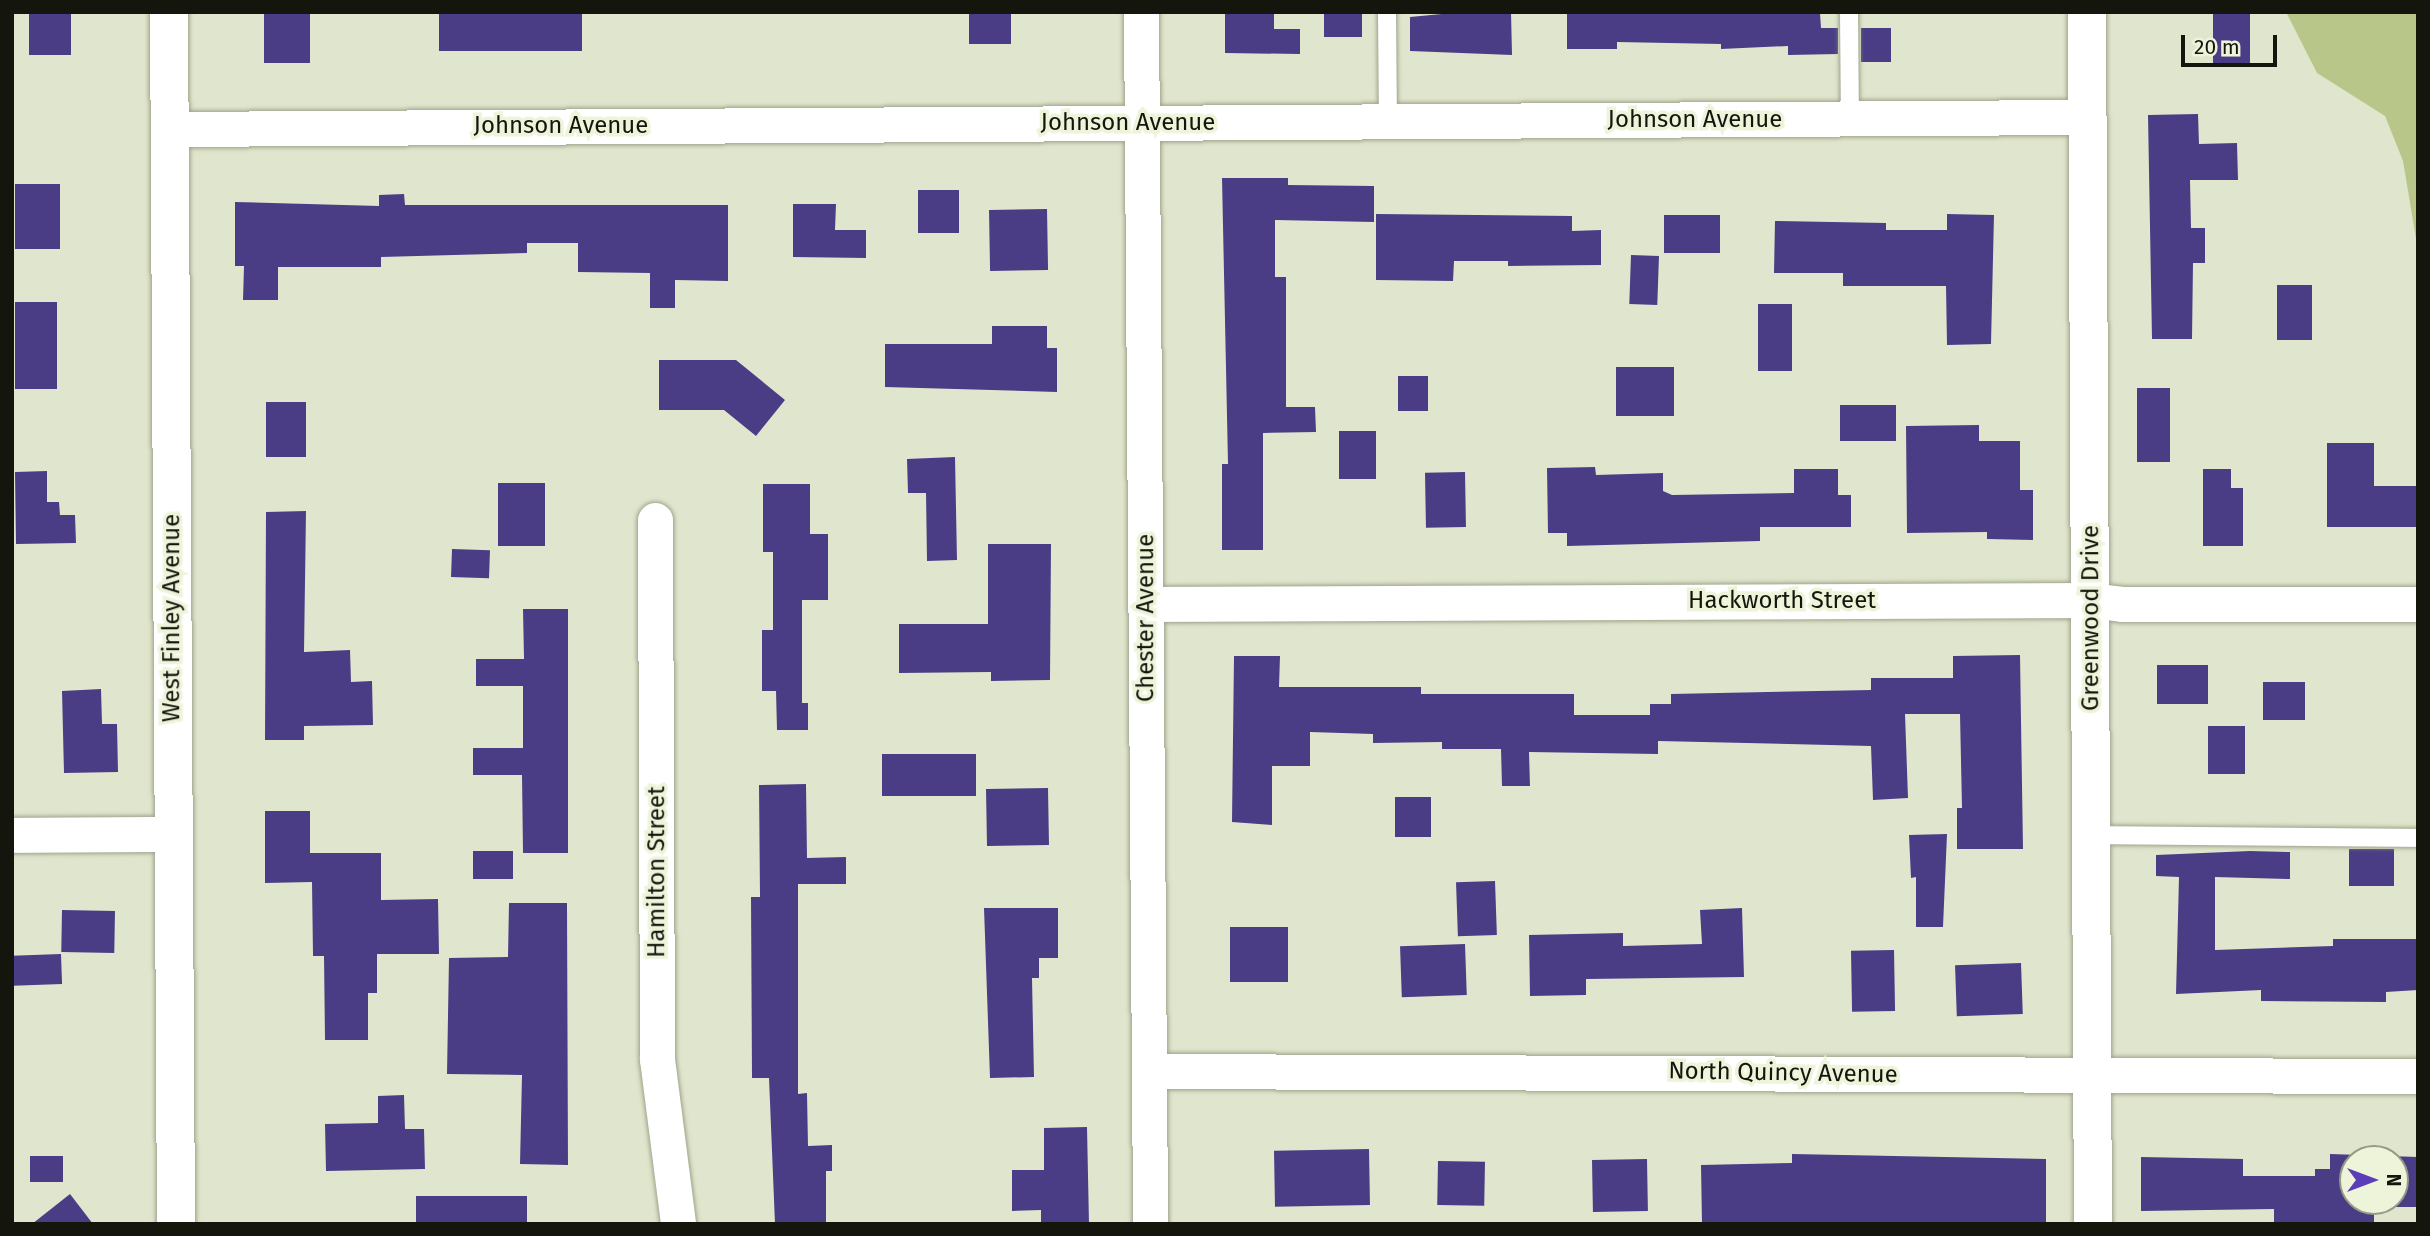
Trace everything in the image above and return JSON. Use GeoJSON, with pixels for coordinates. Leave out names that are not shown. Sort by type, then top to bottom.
{"type":"FeatureCollection","features":[{"type":"Feature","properties":{"kind":"street","name":"West Finley Avenue"},"geometry":{"type":"LineString","coordinates":[[169,12],[176,1224]]}},
{"type":"Feature","properties":{"kind":"street","name":"Chester Avenue"},"geometry":{"type":"LineString","coordinates":[[1142,12],[1150,1224]]}},
{"type":"Feature","properties":{"kind":"street","name":"Greenwood Drive"},"geometry":{"type":"LineString","coordinates":[[2087,12],[2093,1224]]}},
{"type":"Feature","properties":{"kind":"street","name":"Johnson Avenue"},"geometry":{"type":"LineString","coordinates":[[169,129],[2088,117]]}},
{"type":"Feature","properties":{"kind":"street","name":"Hamilton Street"},"geometry":{"type":"LineString","coordinates":[[655,520],[657,1059],[678,1224]]}},
{"type":"Feature","properties":{"kind":"street","name":"Hackworth Street"},"geometry":{"type":"LineString","coordinates":[[1146,604],[2090,600],[2122,604],[2418,604]]}},
{"type":"Feature","properties":{"kind":"street"},"geometry":{"type":"LineString","coordinates":[[12,835],[174,834]]}},
{"type":"Feature","properties":{"kind":"street","name":"North Quincy Avenue"},"geometry":{"type":"LineString","coordinates":[[1149,1071],[2092,1077],[2418,1076]]}},
{"type":"Feature","properties":{"kind":"lane"},"geometry":{"type":"LineString","coordinates":[[1387,12],[1388,121]]}},
{"type":"Feature","properties":{"kind":"lane"},"geometry":{"type":"LineString","coordinates":[[1849,12],[1850,118]]}},
{"type":"Feature","properties":{"kind":"lane"},"geometry":{"type":"LineString","coordinates":[[2092,835],[2418,838]]}},
{"type":"Feature","properties":{"kind":"green space"},"geometry":{"type":"Polygon","coordinates":[[[2286,12],[2418,12],[2418,251],[2403,161],[2385,116],[2317,73],[2286,12]]]}},
{"type":"Feature","properties":{"kind":"building"},"geometry":{"type":"Polygon","coordinates":[[[29,12],[71,12],[71,55],[29,55],[29,12]]]}},
{"type":"Feature","properties":{"kind":"building"},"geometry":{"type":"Polygon","coordinates":[[[264,12],[310,12],[310,63],[264,63],[264,12]]]}},
{"type":"Feature","properties":{"kind":"building"},"geometry":{"type":"Polygon","coordinates":[[[439,12],[582,12],[582,51],[439,51],[439,12]]]}},
{"type":"Feature","properties":{"kind":"building"},"geometry":{"type":"Polygon","coordinates":[[[969,12],[1011,12],[1011,44],[969,44],[969,12]]]}},
{"type":"Feature","properties":{"kind":"building"},"geometry":{"type":"Polygon","coordinates":[[[1225,12],[1274,12],[1274,29],[1300,29],[1300,54],[1225,53],[1225,12]]]}},
{"type":"Feature","properties":{"kind":"building"},"geometry":{"type":"Polygon","coordinates":[[[1324,12],[1362,12],[1362,37],[1324,37],[1324,12]]]}},
{"type":"Feature","properties":{"kind":"building"},"geometry":{"type":"Polygon","coordinates":[[[1463,12],[1511,12],[1512,55],[1410,51],[1410,17],[1463,12]]]}},
{"type":"Feature","properties":{"kind":"building"},"geometry":{"type":"Polygon","coordinates":[[[1567,12],[1820,13],[1821,28],[1838,28],[1838,54],[1788,55],[1788,46],[1721,49],[1721,44],[1617,42],[1617,49],[1567,49],[1567,12]]]}},
{"type":"Feature","properties":{"kind":"building"},"geometry":{"type":"Polygon","coordinates":[[[2213,12],[2250,12],[2250,64],[2213,64],[2213,12]]]}},
{"type":"Feature","properties":{"kind":"building"},"geometry":{"type":"Polygon","coordinates":[[[1861,28],[1891,28],[1891,62],[1861,62],[1861,28]]]}},
{"type":"Feature","properties":{"kind":"building"},"geometry":{"type":"Polygon","coordinates":[[[2198,114],[2199,144],[2237,143],[2238,180],[2190,180],[2191,228],[2205,228],[2205,263],[2193,263],[2192,339],[2152,339],[2148,115],[2198,114]]]}},
{"type":"Feature","properties":{"kind":"building"},"geometry":{"type":"Polygon","coordinates":[[[1222,178],[1288,178],[1288,185],[1374,186],[1374,222],[1275,220],[1275,277],[1286,277],[1286,407],[1315,407],[1316,432],[1263,433],[1263,550],[1222,550],[1222,464],[1228,464],[1222,178]]]}},
{"type":"Feature","properties":{"kind":"building"},"geometry":{"type":"Polygon","coordinates":[[[15,184],[60,184],[60,249],[15,249],[15,184]]]}},
{"type":"Feature","properties":{"kind":"building"},"geometry":{"type":"Polygon","coordinates":[[[918,190],[959,190],[959,233],[918,233],[918,190]]]}},
{"type":"Feature","properties":{"kind":"building"},"geometry":{"type":"Polygon","coordinates":[[[404,194],[405,205],[728,205],[728,281],[675,280],[675,308],[650,308],[650,273],[578,272],[578,243],[527,243],[527,253],[381,257],[381,267],[278,267],[278,300],[243,300],[244,266],[235,266],[235,202],[379,206],[379,195],[404,194]]]}},
{"type":"Feature","properties":{"kind":"building"},"geometry":{"type":"Polygon","coordinates":[[[793,204],[836,204],[835,230],[866,230],[866,258],[793,257],[793,204]]]}},
{"type":"Feature","properties":{"kind":"building"},"geometry":{"type":"Polygon","coordinates":[[[1047,209],[1048,270],[990,271],[989,210],[1047,209]]]}},
{"type":"Feature","properties":{"kind":"building"},"geometry":{"type":"Polygon","coordinates":[[[1376,214],[1572,216],[1572,231],[1601,230],[1601,265],[1508,266],[1508,261],[1454,261],[1453,281],[1376,280],[1376,214]]]}},
{"type":"Feature","properties":{"kind":"building"},"geometry":{"type":"Polygon","coordinates":[[[1947,214],[1994,215],[1991,344],[1947,345],[1946,286],[1843,286],[1843,273],[1774,273],[1775,221],[1886,223],[1886,230],[1947,230],[1947,214]]]}},
{"type":"Feature","properties":{"kind":"building"},"geometry":{"type":"Polygon","coordinates":[[[1664,215],[1720,215],[1720,253],[1664,253],[1664,215]]]}},
{"type":"Feature","properties":{"kind":"building"},"geometry":{"type":"Polygon","coordinates":[[[1631,255],[1659,256],[1657,305],[1629,304],[1631,255]]]}},
{"type":"Feature","properties":{"kind":"building"},"geometry":{"type":"Polygon","coordinates":[[[2277,285],[2312,285],[2312,340],[2277,340],[2277,285]]]}},
{"type":"Feature","properties":{"kind":"building"},"geometry":{"type":"Polygon","coordinates":[[[15,302],[57,302],[57,389],[15,389],[15,302]]]}},
{"type":"Feature","properties":{"kind":"building"},"geometry":{"type":"Polygon","coordinates":[[[1758,304],[1792,304],[1792,371],[1758,371],[1758,304]]]}},
{"type":"Feature","properties":{"kind":"building"},"geometry":{"type":"Polygon","coordinates":[[[992,326],[1047,326],[1047,348],[1057,348],[1057,392],[885,387],[885,344],[992,344],[992,326]]]}},
{"type":"Feature","properties":{"kind":"building"},"geometry":{"type":"Polygon","coordinates":[[[659,360],[736,360],[785,400],[756,436],[724,410],[659,410],[659,360]]]}},
{"type":"Feature","properties":{"kind":"building"},"geometry":{"type":"Polygon","coordinates":[[[1616,367],[1674,367],[1674,416],[1616,416],[1616,367]]]}},
{"type":"Feature","properties":{"kind":"building"},"geometry":{"type":"Polygon","coordinates":[[[1398,376],[1428,376],[1428,411],[1398,411],[1398,376]]]}},
{"type":"Feature","properties":{"kind":"building"},"geometry":{"type":"Polygon","coordinates":[[[2137,388],[2170,388],[2170,462],[2137,462],[2137,388]]]}},
{"type":"Feature","properties":{"kind":"building"},"geometry":{"type":"Polygon","coordinates":[[[266,402],[306,402],[306,457],[266,457],[266,402]]]}},
{"type":"Feature","properties":{"kind":"building"},"geometry":{"type":"Polygon","coordinates":[[[1840,405],[1896,405],[1896,441],[1840,441],[1840,405]]]}},
{"type":"Feature","properties":{"kind":"building"},"geometry":{"type":"Polygon","coordinates":[[[1979,425],[1979,441],[2020,441],[2020,490],[2033,490],[2033,540],[1987,539],[1987,532],[1907,533],[1906,426],[1979,425]]]}},
{"type":"Feature","properties":{"kind":"building"},"geometry":{"type":"Polygon","coordinates":[[[1339,431],[1376,431],[1376,479],[1339,479],[1339,431]]]}},
{"type":"Feature","properties":{"kind":"building"},"geometry":{"type":"Polygon","coordinates":[[[2327,443],[2374,443],[2374,486],[2418,486],[2418,527],[2327,527],[2327,443]]]}},
{"type":"Feature","properties":{"kind":"building"},"geometry":{"type":"Polygon","coordinates":[[[955,457],[957,560],[927,561],[926,493],[908,493],[907,459],[955,457]]]}},
{"type":"Feature","properties":{"kind":"building"},"geometry":{"type":"Polygon","coordinates":[[[1595,467],[1596,475],[1663,473],[1663,491],[1672,495],[1794,493],[1794,469],[1838,469],[1838,495],[1851,495],[1851,527],[1760,527],[1760,541],[1567,546],[1567,533],[1548,533],[1547,468],[1595,467]]]}},
{"type":"Feature","properties":{"kind":"building"},"geometry":{"type":"Polygon","coordinates":[[[2203,469],[2231,469],[2231,488],[2243,488],[2243,546],[2203,546],[2203,469]]]}},
{"type":"Feature","properties":{"kind":"building"},"geometry":{"type":"Polygon","coordinates":[[[47,471],[47,502],[59,502],[60,515],[75,515],[76,543],[16,544],[15,472],[47,471]]]}},
{"type":"Feature","properties":{"kind":"building"},"geometry":{"type":"Polygon","coordinates":[[[1465,472],[1466,527],[1426,528],[1425,473],[1465,472]]]}},
{"type":"Feature","properties":{"kind":"building"},"geometry":{"type":"Polygon","coordinates":[[[498,483],[545,483],[545,546],[498,546],[498,483]]]}},
{"type":"Feature","properties":{"kind":"building"},"geometry":{"type":"Polygon","coordinates":[[[763,484],[810,484],[810,534],[828,534],[828,600],[802,600],[802,703],[808,703],[808,730],[777,730],[776,691],[762,691],[762,630],[773,630],[773,552],[763,552],[763,484]]]}},
{"type":"Feature","properties":{"kind":"building"},"geometry":{"type":"Polygon","coordinates":[[[306,511],[304,652],[350,650],[351,682],[372,681],[373,725],[304,726],[304,740],[265,740],[266,512],[306,511]]]}},
{"type":"Feature","properties":{"kind":"building"},"geometry":{"type":"Polygon","coordinates":[[[988,544],[1051,544],[1050,680],[991,681],[991,672],[899,673],[899,624],[988,624],[988,544]]]}},
{"type":"Feature","properties":{"kind":"building"},"geometry":{"type":"Polygon","coordinates":[[[452,549],[490,550],[489,578],[451,577],[452,549]]]}},
{"type":"Feature","properties":{"kind":"building"},"geometry":{"type":"Polygon","coordinates":[[[523,609],[568,609],[568,853],[523,853],[522,775],[473,775],[473,748],[523,748],[523,686],[476,686],[476,659],[524,659],[523,609]]]}},
{"type":"Feature","properties":{"kind":"building"},"geometry":{"type":"Polygon","coordinates":[[[2020,655],[2023,849],[1957,849],[1957,808],[1962,808],[1960,714],[1905,714],[1908,798],[1873,800],[1871,746],[1658,741],[1658,754],[1529,752],[1530,786],[1502,786],[1501,749],[1442,749],[1442,742],[1373,743],[1373,734],[1310,732],[1310,766],[1272,766],[1272,825],[1232,822],[1234,656],[1280,656],[1279,687],[1421,687],[1421,694],[1574,694],[1574,715],[1650,715],[1650,704],[1671,704],[1671,694],[1871,690],[1871,678],[1953,678],[1953,656],[2020,655]]]}},
{"type":"Feature","properties":{"kind":"building"},"geometry":{"type":"Polygon","coordinates":[[[2157,665],[2208,665],[2208,704],[2157,704],[2157,665]]]}},
{"type":"Feature","properties":{"kind":"building"},"geometry":{"type":"Polygon","coordinates":[[[2263,682],[2305,682],[2305,720],[2263,720],[2263,682]]]}},
{"type":"Feature","properties":{"kind":"building"},"geometry":{"type":"Polygon","coordinates":[[[101,689],[102,724],[117,724],[118,772],[64,773],[62,691],[101,689]]]}},
{"type":"Feature","properties":{"kind":"building"},"geometry":{"type":"Polygon","coordinates":[[[2208,726],[2245,726],[2245,774],[2208,774],[2208,726]]]}},
{"type":"Feature","properties":{"kind":"building"},"geometry":{"type":"Polygon","coordinates":[[[882,754],[976,754],[976,796],[882,796],[882,754]]]}},
{"type":"Feature","properties":{"kind":"building"},"geometry":{"type":"Polygon","coordinates":[[[806,784],[807,858],[846,857],[846,884],[798,884],[798,1094],[807,1093],[808,1146],[832,1145],[832,1171],[826,1171],[826,1224],[775,1224],[769,1078],[752,1078],[751,897],[760,897],[759,785],[806,784]]]}},
{"type":"Feature","properties":{"kind":"building"},"geometry":{"type":"Polygon","coordinates":[[[1048,788],[1049,845],[987,846],[986,789],[1048,788]]]}},
{"type":"Feature","properties":{"kind":"building"},"geometry":{"type":"Polygon","coordinates":[[[1395,797],[1431,797],[1431,837],[1395,837],[1395,797]]]}},
{"type":"Feature","properties":{"kind":"building"},"geometry":{"type":"Polygon","coordinates":[[[265,811],[310,811],[310,853],[381,853],[381,900],[438,899],[439,954],[377,954],[377,993],[368,993],[368,1040],[325,1040],[324,956],[313,956],[312,882],[265,883],[265,811]]]}},
{"type":"Feature","properties":{"kind":"building"},"geometry":{"type":"Polygon","coordinates":[[[1947,834],[1943,927],[1916,927],[1916,877],[1911,878],[1909,835],[1947,834]]]}},
{"type":"Feature","properties":{"kind":"building"},"geometry":{"type":"Polygon","coordinates":[[[2349,849],[2394,849],[2394,886],[2349,886],[2349,849]]]}},
{"type":"Feature","properties":{"kind":"building"},"geometry":{"type":"Polygon","coordinates":[[[473,851],[513,851],[513,879],[473,879],[473,851]]]}},
{"type":"Feature","properties":{"kind":"building"},"geometry":{"type":"Polygon","coordinates":[[[2290,852],[2290,879],[2215,877],[2215,950],[2333,946],[2333,939],[2418,939],[2418,990],[2386,992],[2386,1002],[2261,1001],[2261,990],[2176,994],[2179,877],[2156,876],[2156,855],[2290,852]]]}},
{"type":"Feature","properties":{"kind":"building"},"geometry":{"type":"Polygon","coordinates":[[[1495,881],[1497,935],[1458,936],[1456,882],[1495,881]]]}},
{"type":"Feature","properties":{"kind":"building"},"geometry":{"type":"Polygon","coordinates":[[[509,903],[567,903],[568,1165],[520,1164],[522,1075],[447,1074],[449,958],[508,957],[509,903]]]}},
{"type":"Feature","properties":{"kind":"building"},"geometry":{"type":"Polygon","coordinates":[[[984,908],[1058,908],[1058,958],[1039,958],[1039,978],[1032,978],[1034,1077],[990,1078],[984,908]]]}},
{"type":"Feature","properties":{"kind":"building"},"geometry":{"type":"Polygon","coordinates":[[[1742,908],[1744,977],[1586,979],[1586,995],[1530,996],[1529,935],[1623,933],[1623,946],[1702,944],[1700,910],[1742,908]]]}},
{"type":"Feature","properties":{"kind":"building"},"geometry":{"type":"Polygon","coordinates":[[[62,910],[115,911],[114,953],[61,952],[62,910]]]}},
{"type":"Feature","properties":{"kind":"building"},"geometry":{"type":"Polygon","coordinates":[[[1230,927],[1288,927],[1288,982],[1230,982],[1230,927]]]}},
{"type":"Feature","properties":{"kind":"building"},"geometry":{"type":"Polygon","coordinates":[[[1465,944],[1467,995],[1402,997],[1400,946],[1465,944]]]}},
{"type":"Feature","properties":{"kind":"building"},"geometry":{"type":"Polygon","coordinates":[[[1894,950],[1895,1011],[1852,1012],[1851,951],[1894,950]]]}},
{"type":"Feature","properties":{"kind":"building"},"geometry":{"type":"Polygon","coordinates":[[[61,954],[62,984],[13,986],[12,956],[61,954]]]}},
{"type":"Feature","properties":{"kind":"building"},"geometry":{"type":"Polygon","coordinates":[[[2021,963],[2023,1014],[1957,1016],[1955,965],[2021,963]]]}},
{"type":"Feature","properties":{"kind":"building"},"geometry":{"type":"Polygon","coordinates":[[[404,1095],[405,1129],[424,1129],[425,1169],[326,1171],[325,1124],[378,1123],[378,1096],[404,1095]]]}},
{"type":"Feature","properties":{"kind":"building"},"geometry":{"type":"Polygon","coordinates":[[[1087,1127],[1089,1224],[1041,1224],[1041,1210],[1012,1211],[1012,1170],[1044,1170],[1044,1128],[1087,1127]]]}},
{"type":"Feature","properties":{"kind":"building"},"geometry":{"type":"Polygon","coordinates":[[[1369,1149],[1370,1205],[1275,1207],[1274,1151],[1369,1149]]]}},
{"type":"Feature","properties":{"kind":"building"},"geometry":{"type":"Polygon","coordinates":[[[1792,1154],[2046,1159],[2046,1224],[1702,1224],[1701,1165],[1792,1163],[1792,1154]]]}},
{"type":"Feature","properties":{"kind":"building"},"geometry":{"type":"Polygon","coordinates":[[[2330,1154],[2339,1154],[2339,1215],[2374,1215],[2374,1224],[2274,1224],[2274,1209],[2141,1211],[2141,1157],[2243,1159],[2243,1176],[2315,1176],[2315,1169],[2330,1169],[2330,1154]]]}},
{"type":"Feature","properties":{"kind":"building"},"geometry":{"type":"Polygon","coordinates":[[[30,1156],[63,1156],[63,1182],[30,1182],[30,1156]]]}},
{"type":"Feature","properties":{"kind":"building"},"geometry":{"type":"Polygon","coordinates":[[[2409,1157],[2418,1157],[2418,1207],[2409,1207],[2409,1157]]]}},
{"type":"Feature","properties":{"kind":"building"},"geometry":{"type":"Polygon","coordinates":[[[1647,1159],[1648,1211],[1593,1212],[1592,1160],[1647,1159]]]}},
{"type":"Feature","properties":{"kind":"building"},"geometry":{"type":"Polygon","coordinates":[[[1438,1161],[1485,1162],[1484,1206],[1437,1205],[1438,1161]]]}},
{"type":"Feature","properties":{"kind":"building"},"geometry":{"type":"Polygon","coordinates":[[[70,1194],[93,1224],[32,1224],[70,1194]]]}},
{"type":"Feature","properties":{"kind":"building"},"geometry":{"type":"Polygon","coordinates":[[[416,1196],[527,1196],[527,1224],[416,1224],[416,1196]]]}}]}
